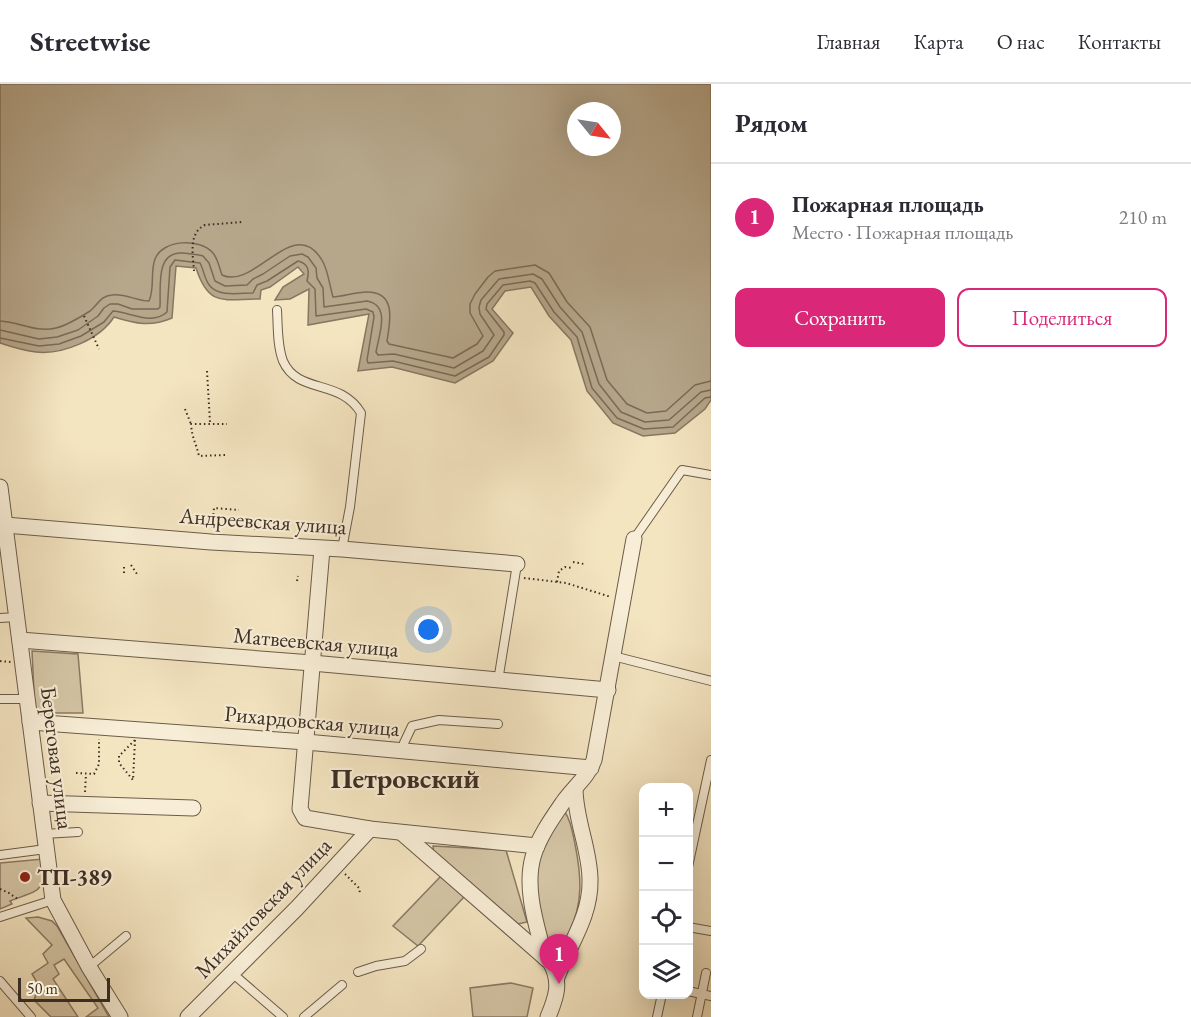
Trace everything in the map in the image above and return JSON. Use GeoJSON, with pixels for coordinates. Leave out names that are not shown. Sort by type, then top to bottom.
{"type":"FeatureCollection","features":[{"type":"Feature","properties":{"kind":"street","name":"Береговая улица"},"geometry":{"type":"LineString","coordinates":[[0,487],[5,525],[4,557],[17,617],[54,900],[89,967],[120,1017]]}},
{"type":"Feature","properties":{"kind":"street","name":"Андреевская улица"},"geometry":{"type":"LineString","coordinates":[[5,525],[211,542],[342,549],[516,571]]}},
{"type":"Feature","properties":{"kind":"street"},"geometry":{"type":"LineString","coordinates":[[545,958],[537,930],[531,893],[531,868],[537,846],[559,808],[591,768],[608,690],[634,539]]}},
{"type":"Feature","properties":{"kind":"street"},"geometry":{"type":"LineString","coordinates":[[322,549],[300,809],[305,818],[370,830],[537,846]]}},
{"type":"Feature","properties":{"kind":"street","name":"Матвеевская улица"},"geometry":{"type":"LineString","coordinates":[[20,640],[312,663],[608,690]]}},
{"type":"Feature","properties":{"kind":"street","name":"Рихардовская улица"},"geometry":{"type":"LineString","coordinates":[[30,722],[306,742],[591,768]]}},
{"type":"Feature","properties":{"kind":"street"},"geometry":{"type":"LineString","coordinates":[[557,977],[585,914],[590,882],[589,860],[578,821],[575,788]]}},
{"type":"Feature","properties":{"kind":"street"},"geometry":{"type":"LineString","coordinates":[[40,803],[193,808]]}},
{"type":"Feature","properties":{"kind":"street","name":"Михайловская улица"},"geometry":{"type":"LineString","coordinates":[[188,1017],[370,830]]}},
{"type":"Feature","properties":{"kind":"street"},"geometry":{"type":"LineString","coordinates":[[402,833],[545,958],[553,968],[557,977],[558,994],[548,1017]]}},
{"type":"Feature","properties":{"kind":"lane"},"geometry":{"type":"LineString","coordinates":[[277,310],[279,348],[291,374],[300,380],[343,394],[354,402],[361,413],[342,549]]}},
{"type":"Feature","properties":{"kind":"lane"},"geometry":{"type":"LineString","coordinates":[[634,539],[682,470],[711,475]]}},
{"type":"Feature","properties":{"kind":"lane"},"geometry":{"type":"LineString","coordinates":[[498,681],[516,571]]}},
{"type":"Feature","properties":{"kind":"lane"},"geometry":{"type":"LineString","coordinates":[[0,618],[17,617]]}},
{"type":"Feature","properties":{"kind":"lane"},"geometry":{"type":"LineString","coordinates":[[613,656],[711,681]]}},
{"type":"Feature","properties":{"kind":"lane"},"geometry":{"type":"LineString","coordinates":[[0,699],[27,699]]}},
{"type":"Feature","properties":{"kind":"lane"},"geometry":{"type":"LineString","coordinates":[[403,751],[412,726],[439,720],[498,724]]}},
{"type":"Feature","properties":{"kind":"lane"},"geometry":{"type":"LineString","coordinates":[[693,844],[711,760]]}},
{"type":"Feature","properties":{"kind":"lane"},"geometry":{"type":"LineString","coordinates":[[0,855],[78,832]]}},
{"type":"Feature","properties":{"kind":"lane"},"geometry":{"type":"LineString","coordinates":[[0,917],[54,900]]}},
{"type":"Feature","properties":{"kind":"lane"},"geometry":{"type":"LineString","coordinates":[[693,928],[711,931]]}},
{"type":"Feature","properties":{"kind":"lane"},"geometry":{"type":"LineString","coordinates":[[89,967],[126,936]]}},
{"type":"Feature","properties":{"kind":"lane"},"geometry":{"type":"LineString","coordinates":[[358,972],[405,961],[421,949]]}},
{"type":"Feature","properties":{"kind":"lane"},"geometry":{"type":"LineString","coordinates":[[697,1017],[706,973]]}},
{"type":"Feature","properties":{"kind":"lane"},"geometry":{"type":"LineString","coordinates":[[232,974],[283,1017]]}},
{"type":"Feature","properties":{"kind":"lane"},"geometry":{"type":"LineString","coordinates":[[0,981],[31,1017]]}},
{"type":"Feature","properties":{"kind":"lane"},"geometry":{"type":"LineString","coordinates":[[304,1017],[342,985]]}},
{"type":"Feature","properties":{"kind":"lane"},"geometry":{"type":"LineString","coordinates":[[693,992],[711,996]]}},
{"type":"Feature","properties":{"kind":"lane"},"geometry":{"type":"LineString","coordinates":[[657,1017],[661,999]]}},
{"type":"Feature","properties":{"kind":"path"},"geometry":{"type":"LineString","coordinates":[[194,271],[193,246],[196,231],[205,225],[242,222]]}},
{"type":"Feature","properties":{"kind":"path"},"geometry":{"type":"LineString","coordinates":[[84,316],[99,350]]}},
{"type":"Feature","properties":{"kind":"path"},"geometry":{"type":"LineString","coordinates":[[207,371],[210,423]]}},
{"type":"Feature","properties":{"kind":"path"},"geometry":{"type":"LineString","coordinates":[[185,409],[191,424],[192,439],[199,456],[225,455]]}},
{"type":"Feature","properties":{"kind":"path"},"geometry":{"type":"LineString","coordinates":[[191,424],[227,424]]}},
{"type":"Feature","properties":{"kind":"path"},"geometry":{"type":"LineString","coordinates":[[211,542],[214,508],[239,510]]}},
{"type":"Feature","properties":{"kind":"path"},"geometry":{"type":"LineString","coordinates":[[573,562],[584,564]]}},
{"type":"Feature","properties":{"kind":"path"},"geometry":{"type":"LineString","coordinates":[[124,565],[124,573]]}},
{"type":"Feature","properties":{"kind":"path"},"geometry":{"type":"LineString","coordinates":[[130,566],[137,574]]}},
{"type":"Feature","properties":{"kind":"path"},"geometry":{"type":"LineString","coordinates":[[556,582],[560,571],[565,567],[572,568]]}},
{"type":"Feature","properties":{"kind":"path"},"geometry":{"type":"LineString","coordinates":[[516,571],[623,600]]}},
{"type":"Feature","properties":{"kind":"path"},"geometry":{"type":"LineString","coordinates":[[297,580],[298,576]]}},
{"type":"Feature","properties":{"kind":"path"},"geometry":{"type":"LineString","coordinates":[[76,773],[94,774],[99,764],[100,739]]}},
{"type":"Feature","properties":{"kind":"path"},"geometry":{"type":"LineString","coordinates":[[135,740],[133,770],[133,780],[119,763],[119,756],[135,740]]}},
{"type":"Feature","properties":{"kind":"path"},"geometry":{"type":"LineString","coordinates":[[85,796],[86,774]]}},
{"type":"Feature","properties":{"kind":"path"},"geometry":{"type":"LineString","coordinates":[[337,866],[355,882],[360,893]]}},
{"type":"Feature","properties":{"kind":"path"},"geometry":{"type":"LineString","coordinates":[[0,890],[9,893],[29,908]]}},
{"type":"Feature","properties":{"kind":"shaded area"},"geometry":{"type":"Polygon","coordinates":[[[32,651],[78,654],[83,713],[35,713],[32,651]]]}},
{"type":"Feature","properties":{"kind":"shaded area"},"geometry":{"type":"Polygon","coordinates":[[[565,812],[575,844],[580,888],[574,921],[564,943],[556,951],[550,950],[537,909],[534,869],[561,813],[565,812]]]}},
{"type":"Feature","properties":{"kind":"shaded area"},"geometry":{"type":"Polygon","coordinates":[[[433,846],[506,850],[527,922],[518,924],[434,856],[433,846]]]}},
{"type":"Feature","properties":{"kind":"shaded area"},"geometry":{"type":"Polygon","coordinates":[[[43,859],[43,878],[39,888],[10,901],[12,904],[0,909],[0,863],[43,859]]]}},
{"type":"Feature","properties":{"kind":"shaded area"},"geometry":{"type":"Polygon","coordinates":[[[441,876],[464,897],[418,946],[393,926],[441,876]]]}},
{"type":"Feature","properties":{"kind":"shaded area"},"geometry":{"type":"Polygon","coordinates":[[[38,917],[52,921],[57,926],[109,1017],[86,1017],[98,1008],[64,959],[54,965],[59,974],[53,979],[78,1017],[51,1017],[34,1000],[39,986],[32,974],[48,963],[43,954],[52,945],[26,918],[38,917]]]}},
{"type":"Feature","properties":{"kind":"shaded area"},"geometry":{"type":"Polygon","coordinates":[[[511,983],[533,988],[527,1017],[473,1017],[470,988],[511,983]]]}},
{"type":"Feature","properties":{"kind":"water"},"geometry":{"type":"Polygon","coordinates":[[[0,84],[711,84],[711,400],[705,409],[675,433],[643,436],[613,423],[587,391],[571,340],[549,316],[531,287],[505,291],[492,309],[513,333],[493,361],[455,383],[392,367],[358,371],[369,314],[308,325],[309,289],[290,299],[275,300],[283,287],[304,274],[298,267],[270,287],[261,290],[260,299],[227,300],[212,295],[206,290],[196,268],[176,266],[172,318],[157,323],[143,324],[114,317],[108,325],[90,339],[69,348],[47,352],[18,349],[0,343],[0,84]]]}},
{"type":"Feature","properties":{"kind":"place","name":"ТП-389"},"geometry":{"type":"Point","coordinates":[25,877]}},
{"type":"Feature","properties":{"kind":"place","name":"Пожарная площадь"},"geometry":{"type":"Point","coordinates":[559,984]}},
{"type":"Feature","properties":{"kind":"district","name":"Петровский"},"geometry":{"type":"Point","coordinates":[405,778]}}]}
